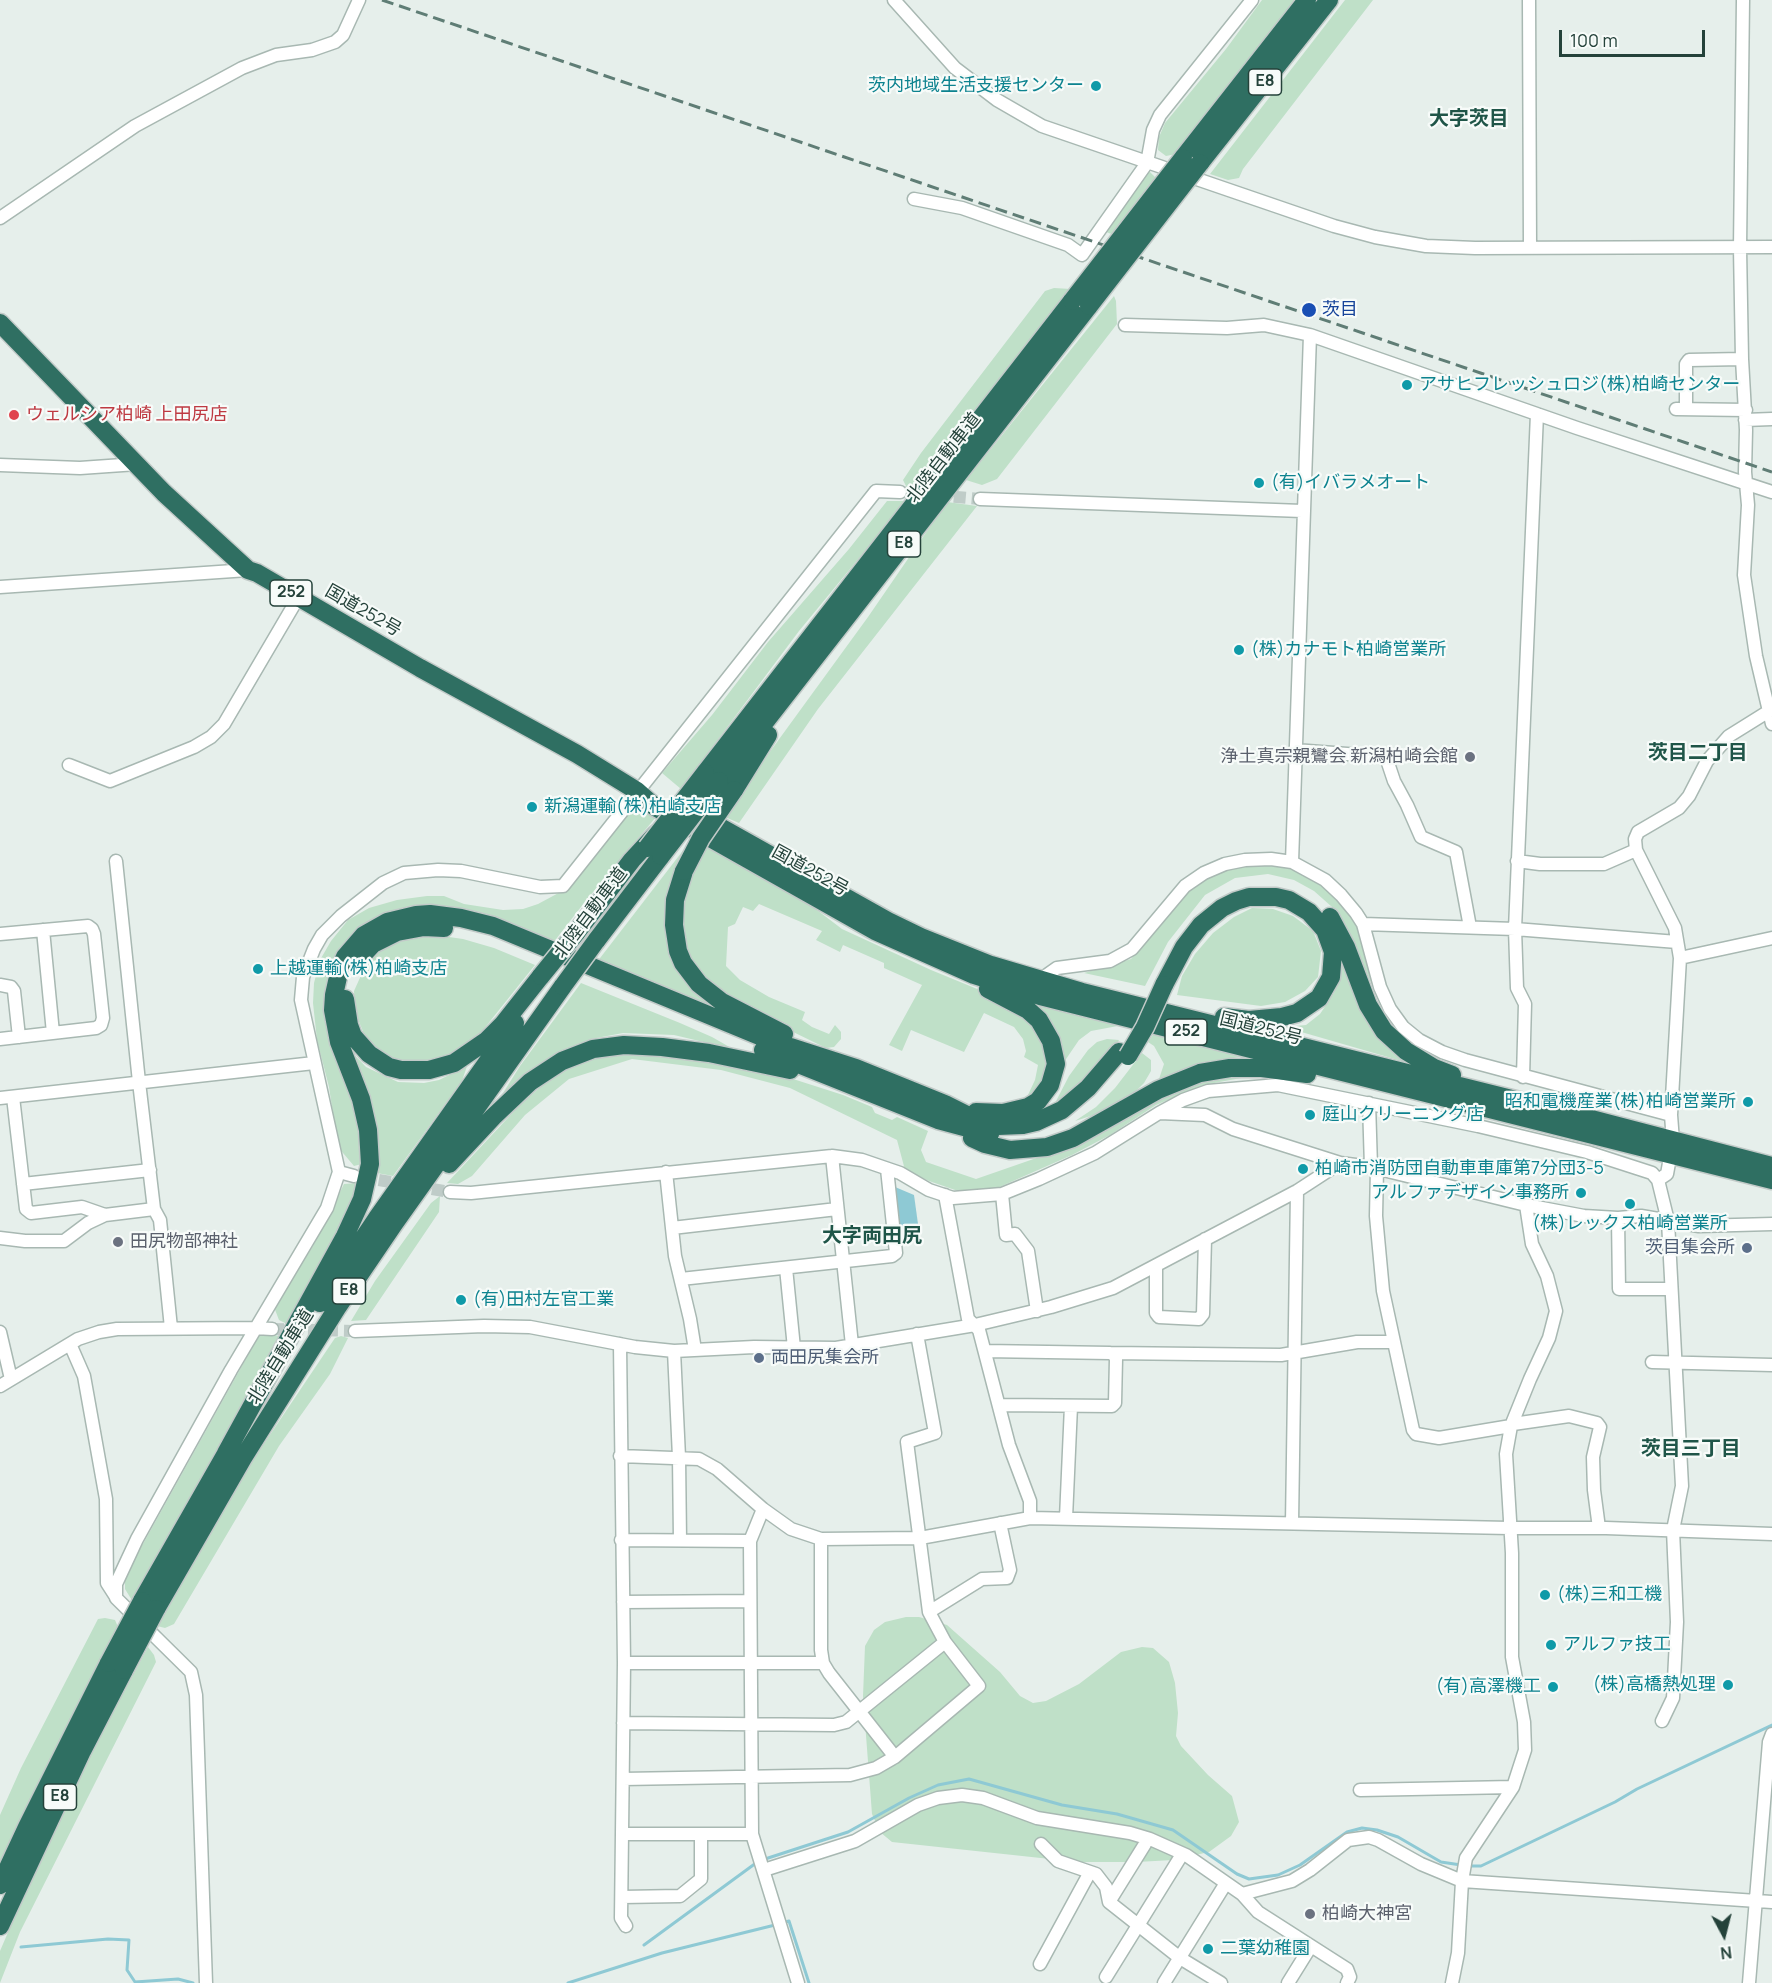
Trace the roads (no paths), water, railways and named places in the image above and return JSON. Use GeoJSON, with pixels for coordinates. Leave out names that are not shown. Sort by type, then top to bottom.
{"type":"FeatureCollection","features":[{"type":"Feature","properties":{"kind":"highway","name":"北陸自動車道"},"geometry":{"type":"LineString","coordinates":[[1192,161],[1307,0]]}},
{"type":"Feature","properties":{"kind":"highway","name":"北陸自動車道"},"geometry":{"type":"LineString","coordinates":[[650,851],[665,825],[719,781],[1081,303],[1192,161],[1329,0]]}},
{"type":"Feature","properties":{"kind":"highway","name":"北陸自動車道"},"geometry":{"type":"LineString","coordinates":[[0,1885],[27,1827],[117,1666],[226,1453],[315,1310],[377,1218],[550,980],[650,851],[719,781],[862,598],[1081,303]]}},
{"type":"Feature","properties":{"kind":"highway","name":"国道252号"},"geometry":{"type":"LineString","coordinates":[[0,323],[178,507],[248,570],[577,754],[637,791],[655,807],[817,899],[909,947],[974,975],[1078,1006],[1448,1098],[1672,1148],[1772,1166]]}},
{"type":"Feature","properties":{"kind":"highway"},"geometry":{"type":"LineString","coordinates":[[719,781],[701,838],[684,871],[675,900],[674,925],[678,951],[683,963],[699,984],[729,1006],[853,1076]]}},
{"type":"Feature","properties":{"kind":"highway","name":"国道252号"},"geometry":{"type":"LineString","coordinates":[[637,791],[661,798],[722,828],[856,904],[921,937],[991,965],[1040,980],[1576,1115],[1772,1180]]}},
{"type":"Feature","properties":{"kind":"highway"},"geometry":{"type":"LineString","coordinates":[[550,980],[486,1041],[454,1063],[429,1071],[389,1067],[369,1054],[354,1036],[346,1013],[346,987],[350,974],[363,952],[373,944],[397,932],[410,929],[424,927],[454,929],[511,945],[853,1076],[993,1135],[1018,1135],[1044,1129],[1070,1115],[1085,1104],[1108,1081],[1145,1026],[1176,942],[1196,916],[1217,899],[1234,890],[1265,885],[1292,890],[1314,902],[1333,920],[1346,946],[1372,1012],[1384,1031],[1406,1052],[1454,1076],[1576,1115]]}},
{"type":"Feature","properties":{"kind":"highway"},"geometry":{"type":"LineString","coordinates":[[1040,980],[1224,1017],[1268,1019],[1297,1013],[1318,998],[1331,977],[1333,952],[1319,921],[1300,905],[1276,897],[1249,897],[1222,908],[1201,925],[1160,983]]}},
{"type":"Feature","properties":{"kind":"highway"},"geometry":{"type":"LineString","coordinates":[[817,899],[904,952],[1015,1002],[1028,1010],[1046,1030],[1055,1052],[1056,1064],[1050,1085],[1038,1101],[1017,1111],[990,1114],[942,1112]]}},
{"type":"Feature","properties":{"kind":"highway"},"geometry":{"type":"LineString","coordinates":[[226,1453],[355,1217],[367,1180],[370,1164],[368,1130],[361,1099],[339,1042],[333,1010],[336,982],[342,962],[354,945],[375,928],[387,922],[416,915],[446,915],[477,921],[514,934],[853,1076]]}},
{"type":"Feature","properties":{"kind":"highway","name":"北陸自動車道"},"geometry":{"type":"LineString","coordinates":[[149,1605],[291,1380],[550,980]]}},
{"type":"Feature","properties":{"kind":"highway"},"geometry":{"type":"LineString","coordinates":[[291,1380],[315,1351],[399,1227],[464,1146],[514,1096],[546,1069],[578,1054],[608,1046],[624,1045],[662,1047],[853,1076]]}},
{"type":"Feature","properties":{"kind":"highway"},"geometry":{"type":"LineString","coordinates":[[942,1112],[974,1139],[998,1148],[1023,1150],[1047,1147],[1087,1132],[1172,1083],[1208,1072],[1246,1068],[1279,1069],[1448,1098]]}},
{"type":"Feature","properties":{"kind":"highway","name":"北陸自動車道"},"geometry":{"type":"LineString","coordinates":[[0,1926],[78,1760],[117,1666]]}},
{"type":"Feature","properties":{"kind":"street"},"geometry":{"type":"LineString","coordinates":[[0,218],[135,126],[242,68],[276,55],[312,50],[335,42],[343,35],[359,0]]}},
{"type":"Feature","properties":{"kind":"street"},"geometry":{"type":"LineString","coordinates":[[894,0],[955,68],[997,100],[1042,126],[1334,226],[1375,237],[1426,246],[1772,247]]}},
{"type":"Feature","properties":{"kind":"street"},"geometry":{"type":"LineString","coordinates":[[914,199],[962,208],[1068,245],[1082,255],[1147,163],[1153,130],[1160,115],[1252,0]]}},
{"type":"Feature","properties":{"kind":"street"},"geometry":{"type":"LineString","coordinates":[[1529,0],[1530,248]]}},
{"type":"Feature","properties":{"kind":"street"},"geometry":{"type":"LineString","coordinates":[[1658,1180],[1667,1174],[1672,1148],[1671,1115],[1680,958],[1676,928],[1636,850],[1635,839],[1638,832],[1679,808],[1689,796],[1707,761],[1730,736],[1770,717],[1756,656],[1744,575],[1747,484],[1742,359],[1742,254],[1740,248],[1743,0]]}},
{"type":"Feature","properties":{"kind":"street"},"geometry":{"type":"LineString","coordinates":[[1125,325],[1227,328],[1264,325],[1310,335],[1772,492]]}},
{"type":"Feature","properties":{"kind":"street"},"geometry":{"type":"LineString","coordinates":[[1292,862],[1302,511],[1310,335]]}},
{"type":"Feature","properties":{"kind":"street"},"geometry":{"type":"LineString","coordinates":[[1742,359],[1689,360],[1686,364],[1681,409],[1772,419]]}},
{"type":"Feature","properties":{"kind":"street"},"geometry":{"type":"LineString","coordinates":[[1523,1077],[1525,1004],[1517,988],[1515,928],[1537,414]]}},
{"type":"Feature","properties":{"kind":"street"},"geometry":{"type":"LineString","coordinates":[[0,465],[80,468],[137,464]]}},
{"type":"Feature","properties":{"kind":"street"},"geometry":{"type":"LineString","coordinates":[[116,1598],[116,1584],[137,1539],[255,1328],[327,1208],[339,1172],[301,1000],[303,977],[322,935],[341,916],[383,883],[404,873],[460,871],[540,887],[562,886],[876,491],[900,492]]}},
{"type":"Feature","properties":{"kind":"street"},"geometry":{"type":"LineString","coordinates":[[980,499],[1302,511]]}},
{"type":"Feature","properties":{"kind":"street"},"geometry":{"type":"LineString","coordinates":[[0,587],[248,570]]}},
{"type":"Feature","properties":{"kind":"street"},"geometry":{"type":"LineString","coordinates":[[69,765],[110,781],[185,751],[212,737],[224,724],[298,598]]}},
{"type":"Feature","properties":{"kind":"street"},"geometry":{"type":"LineString","coordinates":[[1295,750],[1386,757],[1394,781],[1421,837],[1456,852],[1470,927]]}},
{"type":"Feature","properties":{"kind":"street"},"geometry":{"type":"LineString","coordinates":[[1517,861],[1540,864],[1604,864],[1636,850]]}},
{"type":"Feature","properties":{"kind":"street"},"geometry":{"type":"LineString","coordinates":[[1040,980],[1057,968],[1110,961],[1132,949],[1185,886],[1204,873],[1225,864],[1245,860],[1271,859],[1292,862],[1325,880],[1341,895],[1363,924],[1380,987],[1389,1009],[1403,1027],[1419,1041],[1442,1052],[1523,1077],[1671,1115]]}},
{"type":"Feature","properties":{"kind":"street"},"geometry":{"type":"LineString","coordinates":[[116,861],[139,1082],[154,1209],[160,1220],[171,1328]]}},
{"type":"Feature","properties":{"kind":"street"},"geometry":{"type":"LineString","coordinates":[[1363,924],[1515,928],[1677,942]]}},
{"type":"Feature","properties":{"kind":"street"},"geometry":{"type":"LineString","coordinates":[[0,934],[88,926],[92,929],[103,1018],[101,1025],[96,1028],[0,1039]]}},
{"type":"Feature","properties":{"kind":"street"},"geometry":{"type":"LineString","coordinates":[[43,930],[53,1033]]}},
{"type":"Feature","properties":{"kind":"street"},"geometry":{"type":"LineString","coordinates":[[1680,958],[1772,938]]}},
{"type":"Feature","properties":{"kind":"street"},"geometry":{"type":"LineString","coordinates":[[0,985],[11,987],[14,991],[19,1037]]}},
{"type":"Feature","properties":{"kind":"street"},"geometry":{"type":"LineString","coordinates":[[0,1098],[314,1063]]}},
{"type":"Feature","properties":{"kind":"street"},"geometry":{"type":"LineString","coordinates":[[450,1192],[471,1193],[832,1156],[862,1161],[900,1173],[929,1190],[952,1198],[1002,1194],[1095,1153],[1183,1100],[1208,1091],[1278,1085],[1587,1152],[1652,1173],[1658,1180],[1668,1221],[1682,1486],[1673,1530],[1677,1622],[1673,1698],[1662,1721]]}},
{"type":"Feature","properties":{"kind":"street"},"geometry":{"type":"LineString","coordinates":[[13,1097],[26,1209],[31,1213],[82,1208],[105,1215]]}},
{"type":"Feature","properties":{"kind":"street"},"geometry":{"type":"LineString","coordinates":[[1369,1103],[1382,1280],[1413,1430],[1416,1434],[1439,1437],[1569,1416],[1597,1423],[1600,1427],[1593,1457],[1599,1528]]}},
{"type":"Feature","properties":{"kind":"street"},"geometry":{"type":"LineString","coordinates":[[1159,1113],[1205,1115],[1233,1129],[1340,1163],[1374,1168],[1526,1205],[1584,1216],[1618,1218],[1641,1216],[1699,1226],[1772,1224]]}},
{"type":"Feature","properties":{"kind":"street"},"geometry":{"type":"LineString","coordinates":[[832,1156],[852,1345]]}},
{"type":"Feature","properties":{"kind":"street"},"geometry":{"type":"LineString","coordinates":[[355,1331],[484,1326],[530,1327],[674,1352],[836,1348],[975,1325],[1037,1311],[1113,1288],[1296,1191],[1340,1163]]}},
{"type":"Feature","properties":{"kind":"street"},"geometry":{"type":"LineString","coordinates":[[681,1279],[892,1256],[896,1253],[887,1169]]}},
{"type":"Feature","properties":{"kind":"street"},"geometry":{"type":"LineString","coordinates":[[23,1184],[150,1170]]}},
{"type":"Feature","properties":{"kind":"street"},"geometry":{"type":"LineString","coordinates":[[339,1172],[354,1176]]}},
{"type":"Feature","properties":{"kind":"street"},"geometry":{"type":"LineString","coordinates":[[666,1172],[675,1256],[695,1350]]}},
{"type":"Feature","properties":{"kind":"street"},"geometry":{"type":"LineString","coordinates":[[1292,1523],[1296,1191]]}},
{"type":"Feature","properties":{"kind":"street"},"geometry":{"type":"LineString","coordinates":[[1002,1194],[1006,1235],[1015,1234],[1028,1251],[1037,1311]]}},
{"type":"Feature","properties":{"kind":"street"},"geometry":{"type":"LineString","coordinates":[[945,1195],[968,1319],[979,1330],[1009,1445],[1030,1501],[1030,1518]]}},
{"type":"Feature","properties":{"kind":"street"},"geometry":{"type":"LineString","coordinates":[[1452,1983],[1458,1953],[1462,1881],[1466,1858],[1513,1787],[1525,1750],[1524,1722],[1512,1657],[1512,1552],[1506,1454],[1512,1425],[1549,1338],[1556,1311],[1547,1275],[1532,1244],[1526,1205]]}},
{"type":"Feature","properties":{"kind":"street"},"geometry":{"type":"LineString","coordinates":[[0,1238],[25,1241],[64,1241],[88,1223],[105,1215],[154,1209]]}},
{"type":"Feature","properties":{"kind":"street"},"geometry":{"type":"LineString","coordinates":[[672,1228],[837,1209]]}},
{"type":"Feature","properties":{"kind":"street"},"geometry":{"type":"LineString","coordinates":[[1618,1218],[1619,1289],[1671,1289]]}},
{"type":"Feature","properties":{"kind":"street"},"geometry":{"type":"LineString","coordinates":[[1156,1266],[1156,1313],[1159,1317],[1199,1319],[1203,1314],[1205,1239]]}},
{"type":"Feature","properties":{"kind":"street"},"geometry":{"type":"LineString","coordinates":[[786,1268],[794,1348]]}},
{"type":"Feature","properties":{"kind":"street"},"geometry":{"type":"LineString","coordinates":[[0,1332],[6,1383],[78,1339],[99,1332],[117,1329],[171,1328],[272,1329]]}},
{"type":"Feature","properties":{"kind":"street"},"geometry":{"type":"LineString","coordinates":[[623,1779],[850,1775],[876,1768],[895,1757],[979,1686],[945,1642],[929,1612],[907,1442],[935,1433],[917,1334]]}},
{"type":"Feature","properties":{"kind":"street"},"geometry":{"type":"LineString","coordinates":[[985,1351],[1281,1355],[1357,1342],[1394,1341]]}},
{"type":"Feature","properties":{"kind":"street"},"geometry":{"type":"LineString","coordinates":[[69,1344],[84,1376],[106,1499],[106,1583],[116,1598],[191,1672],[196,1695],[206,1983]]}},
{"type":"Feature","properties":{"kind":"street"},"geometry":{"type":"LineString","coordinates":[[620,1344],[624,1663],[621,1918],[626,1926]]}},
{"type":"Feature","properties":{"kind":"street"},"geometry":{"type":"LineString","coordinates":[[674,1352],[680,1540]]}},
{"type":"Feature","properties":{"kind":"street"},"geometry":{"type":"LineString","coordinates":[[1000,1405],[1112,1406],[1115,1403],[1116,1359],[1110,1353]]}},
{"type":"Feature","properties":{"kind":"street"},"geometry":{"type":"LineString","coordinates":[[1652,1362],[1772,1365]]}},
{"type":"Feature","properties":{"kind":"street"},"geometry":{"type":"LineString","coordinates":[[1066,1518],[1071,1406]]}},
{"type":"Feature","properties":{"kind":"street"},"geometry":{"type":"LineString","coordinates":[[620,1456],[699,1459],[717,1469],[763,1509],[791,1528],[821,1539],[920,1538],[1030,1518],[1599,1528],[1772,1534]]}},
{"type":"Feature","properties":{"kind":"street"},"geometry":{"type":"LineString","coordinates":[[763,1509],[750,1540],[752,1834],[798,1983]]}},
{"type":"Feature","properties":{"kind":"street"},"geometry":{"type":"LineString","coordinates":[[929,1612],[982,1579],[1007,1578],[1010,1570],[1000,1523]]}},
{"type":"Feature","properties":{"kind":"street"},"geometry":{"type":"LineString","coordinates":[[821,1539],[820,1650],[823,1663],[895,1757]]}},
{"type":"Feature","properties":{"kind":"street"},"geometry":{"type":"LineString","coordinates":[[621,1540],[750,1540]]}},
{"type":"Feature","properties":{"kind":"street"},"geometry":{"type":"LineString","coordinates":[[623,1602],[750,1601]]}},
{"type":"Feature","properties":{"kind":"street"},"geometry":{"type":"LineString","coordinates":[[623,1723],[834,1725],[846,1722],[945,1642]]}},
{"type":"Feature","properties":{"kind":"street"},"geometry":{"type":"LineString","coordinates":[[624,1663],[823,1663]]}},
{"type":"Feature","properties":{"kind":"street"},"geometry":{"type":"LineString","coordinates":[[1749,1983],[1768,1742],[1772,1734]]}},
{"type":"Feature","properties":{"kind":"street"},"geometry":{"type":"LineString","coordinates":[[1360,1790],[1513,1787]]}},
{"type":"Feature","properties":{"kind":"street"},"geometry":{"type":"LineString","coordinates":[[764,1870],[855,1841],[918,1805],[938,1798],[962,1795],[983,1798],[1037,1818],[1130,1833],[1186,1855],[1242,1894],[1258,1912],[1347,1969],[1350,1977],[1347,1983]]}},
{"type":"Feature","properties":{"kind":"street"},"geometry":{"type":"LineString","coordinates":[[623,1834],[752,1834]]}},
{"type":"Feature","properties":{"kind":"street"},"geometry":{"type":"LineString","coordinates":[[622,1897],[680,1896],[701,1879],[702,1834]]}},
{"type":"Feature","properties":{"kind":"street"},"geometry":{"type":"LineString","coordinates":[[1242,1894],[1292,1881],[1348,1840],[1369,1837],[1421,1864],[1462,1881],[1772,1902]]}},
{"type":"Feature","properties":{"kind":"street"},"geometry":{"type":"LineString","coordinates":[[1041,1844],[1058,1861],[1096,1874],[1106,1887],[1109,1902],[1180,1958],[1221,1983]]}},
{"type":"Feature","properties":{"kind":"street"},"geometry":{"type":"LineString","coordinates":[[1109,1902],[1145,1844]]}},
{"type":"Feature","properties":{"kind":"street"},"geometry":{"type":"LineString","coordinates":[[1106,1977],[1182,1856],[1186,1855]]}},
{"type":"Feature","properties":{"kind":"street"},"geometry":{"type":"LineString","coordinates":[[1040,1964],[1090,1872]]}},
{"type":"Feature","properties":{"kind":"street"},"geometry":{"type":"LineString","coordinates":[[1164,1983],[1226,1883]]}},
{"type":"Feature","properties":{"kind":"street"},"geometry":{"type":"LineString","coordinates":[[1288,1983],[1311,1946]]}},
{"type":"Feature","properties":{"kind":"water"},"geometry":{"type":"Polygon","coordinates":[[[895,1187],[914,1195],[918,1224],[900,1227],[895,1187]]]}},
{"type":"Feature","properties":{"kind":"waterway"},"geometry":{"type":"LineString","coordinates":[[1468,1866],[1481,1866],[1772,1725]]}},
{"type":"Feature","properties":{"kind":"waterway"},"geometry":{"type":"LineString","coordinates":[[762,1860],[848,1832],[909,1798],[938,1785],[969,1779],[1062,1805],[1117,1814],[1173,1830],[1237,1874],[1249,1879],[1278,1875],[1300,1865],[1347,1832],[1362,1828],[1398,1837],[1441,1862],[1461,1865]]}},
{"type":"Feature","properties":{"kind":"waterway"},"geometry":{"type":"LineString","coordinates":[[644,1945],[756,1863]]}},
{"type":"Feature","properties":{"kind":"waterway"},"geometry":{"type":"LineString","coordinates":[[782,1923],[789,1921],[809,1983]]}},
{"type":"Feature","properties":{"kind":"waterway"},"geometry":{"type":"LineString","coordinates":[[568,1983],[662,1953],[775,1925]]}},
{"type":"Feature","properties":{"kind":"waterway"},"geometry":{"type":"LineString","coordinates":[[21,1947],[108,1939],[129,1940],[127,1970],[135,1982],[178,1979],[193,1983]]}},
{"type":"Feature","properties":{"kind":"tunnel"},"geometry":{"type":"LineString","coordinates":[[900,492],[980,499]]}},
{"type":"Feature","properties":{"kind":"tunnel"},"geometry":{"type":"LineString","coordinates":[[361,1177],[450,1192]]}},
{"type":"Feature","properties":{"kind":"tunnel"},"geometry":{"type":"LineString","coordinates":[[272,1329],[355,1331]]}},
{"type":"Feature","properties":{"kind":"railway"},"geometry":{"type":"LineString","coordinates":[[382,0],[1772,472]]}},
{"type":"Feature","properties":{"kind":"place","name":"茨内地域生活支援センター"},"geometry":{"type":"Point","coordinates":[1096,86]}},
{"type":"Feature","properties":{"kind":"place","name":"茨目"},"geometry":{"type":"Point","coordinates":[1309,310]}},
{"type":"Feature","properties":{"kind":"place","name":"アサヒフレッシュロジ(株)柏崎センター"},"geometry":{"type":"Point","coordinates":[1407,385]}},
{"type":"Feature","properties":{"kind":"place","name":"ウェルシア柏崎 上田尻店"},"geometry":{"type":"Point","coordinates":[14,415]}},
{"type":"Feature","properties":{"kind":"place","name":"(有)イバラメオート"},"geometry":{"type":"Point","coordinates":[1259,483]}},
{"type":"Feature","properties":{"kind":"place","name":"(株)カナモト柏崎営業所"},"geometry":{"type":"Point","coordinates":[1239,650]}},
{"type":"Feature","properties":{"kind":"place","name":"浄土真宗親鸞会 新潟柏崎会館"},"geometry":{"type":"Point","coordinates":[1470,757]}},
{"type":"Feature","properties":{"kind":"place","name":"新潟運輸(株)柏崎支店"},"geometry":{"type":"Point","coordinates":[532,807]}},
{"type":"Feature","properties":{"kind":"place","name":"上越運輸(株)柏崎支店"},"geometry":{"type":"Point","coordinates":[258,969]}},
{"type":"Feature","properties":{"kind":"place","name":"昭和電機産業(株)柏崎営業所"},"geometry":{"type":"Point","coordinates":[1748,1102]}},
{"type":"Feature","properties":{"kind":"place","name":"庭山クリーニング店"},"geometry":{"type":"Point","coordinates":[1310,1115]}},
{"type":"Feature","properties":{"kind":"place","name":"柏崎市消防団自動車車庫第7分団3-5"},"geometry":{"type":"Point","coordinates":[1303,1169]}},
{"type":"Feature","properties":{"kind":"place","name":"アルファデザイン事務所"},"geometry":{"type":"Point","coordinates":[1581,1193]}},
{"type":"Feature","properties":{"kind":"place","name":"(株)レックス柏崎営業所"},"geometry":{"type":"Point","coordinates":[1630,1204]}},
{"type":"Feature","properties":{"kind":"place","name":"田尻物部神社"},"geometry":{"type":"Point","coordinates":[118,1242]}},
{"type":"Feature","properties":{"kind":"place","name":"茨目集会所"},"geometry":{"type":"Point","coordinates":[1747,1248]}},
{"type":"Feature","properties":{"kind":"place","name":"(有)田村左官工業"},"geometry":{"type":"Point","coordinates":[461,1300]}},
{"type":"Feature","properties":{"kind":"place","name":"両田尻集会所"},"geometry":{"type":"Point","coordinates":[759,1358]}},
{"type":"Feature","properties":{"kind":"place","name":"(株)三和工機"},"geometry":{"type":"Point","coordinates":[1545,1595]}},
{"type":"Feature","properties":{"kind":"place","name":"アルファ技工"},"geometry":{"type":"Point","coordinates":[1551,1645]}},
{"type":"Feature","properties":{"kind":"place","name":"(株)高橋熱処理"},"geometry":{"type":"Point","coordinates":[1728,1685]}},
{"type":"Feature","properties":{"kind":"place","name":"(有)高澤機工"},"geometry":{"type":"Point","coordinates":[1553,1687]}},
{"type":"Feature","properties":{"kind":"place","name":"柏崎大神宮"},"geometry":{"type":"Point","coordinates":[1310,1914]}},
{"type":"Feature","properties":{"kind":"place","name":"二葉幼稚園"},"geometry":{"type":"Point","coordinates":[1208,1949]}},
{"type":"Feature","properties":{"kind":"district","name":"大字茨目"},"geometry":{"type":"Point","coordinates":[1469,119]}},
{"type":"Feature","properties":{"kind":"district","name":"茨目二丁目"},"geometry":{"type":"Point","coordinates":[1698,753]}},
{"type":"Feature","properties":{"kind":"district","name":"大字両田尻"},"geometry":{"type":"Point","coordinates":[872,1236]}},
{"type":"Feature","properties":{"kind":"district","name":"茨目三丁目"},"geometry":{"type":"Point","coordinates":[1691,1449]}}]}
